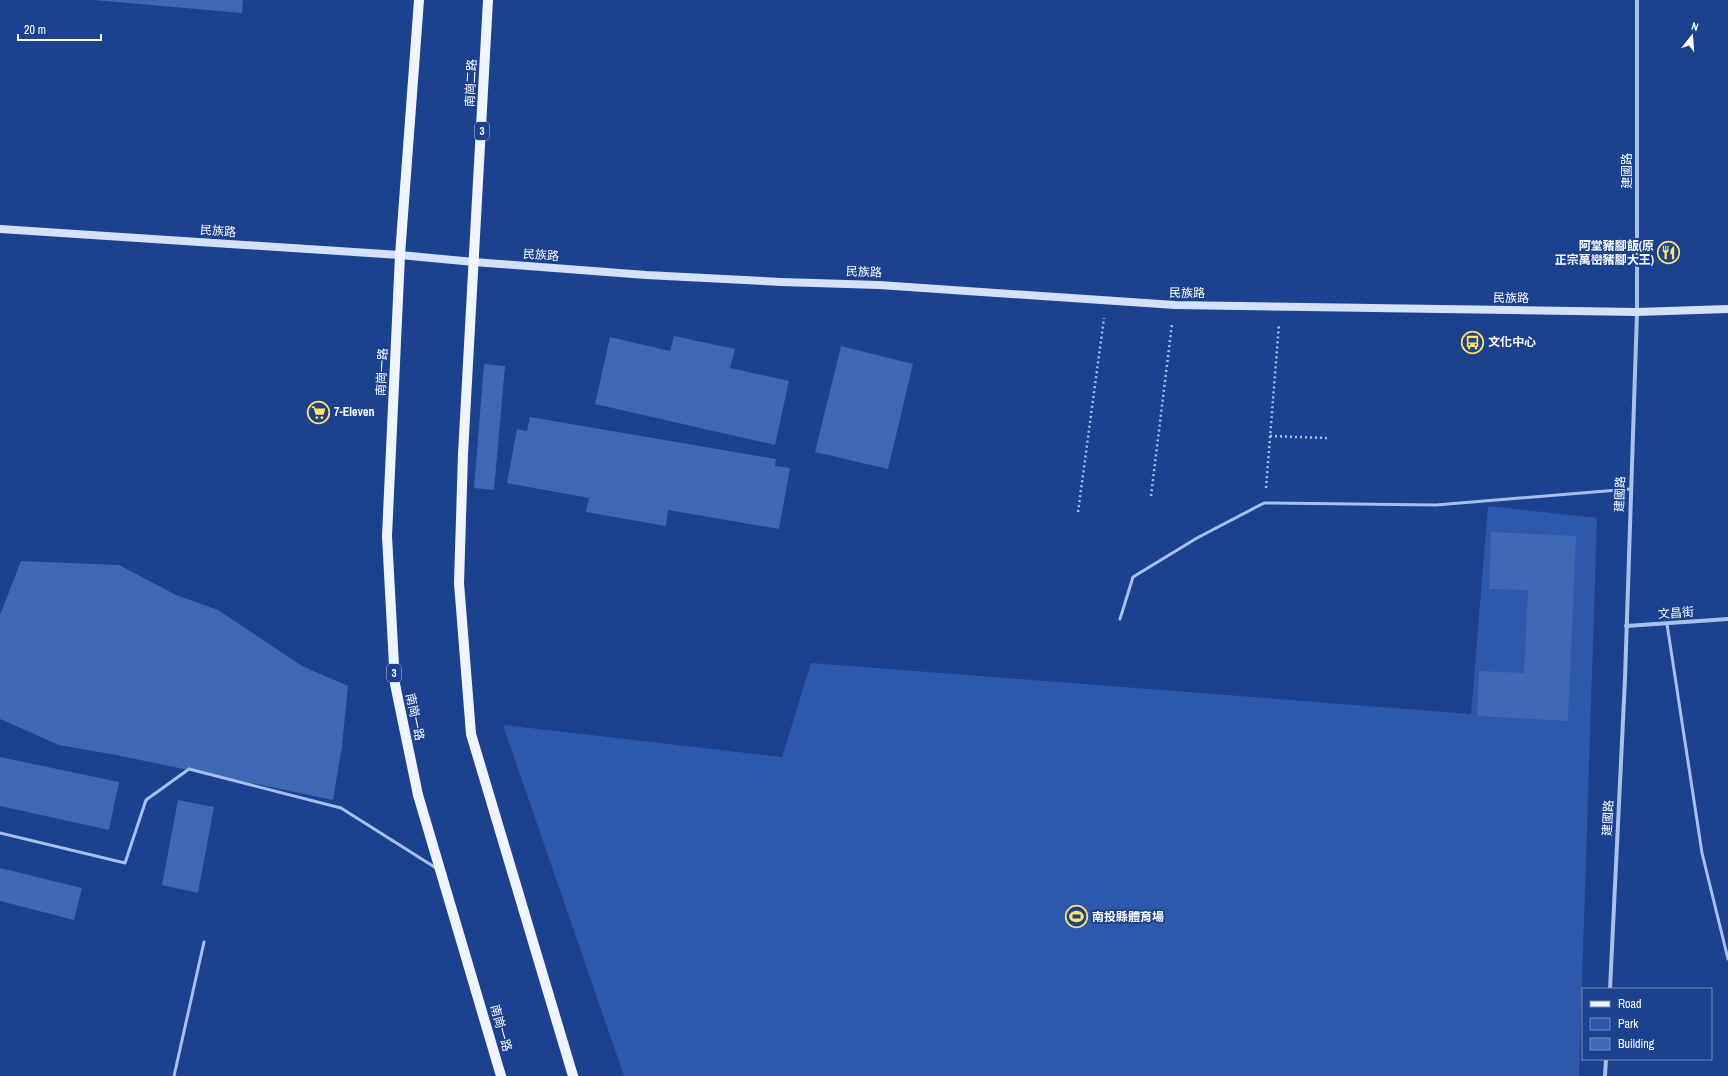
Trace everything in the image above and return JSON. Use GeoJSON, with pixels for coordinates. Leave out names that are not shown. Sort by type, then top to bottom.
{"type":"FeatureCollection","features":[{"type":"Feature","properties":{"kind":"main road","name":"3"},"geometry":{"type":"LineString","coordinates":[[400,255],[419,0]]}},
{"type":"Feature","properties":{"kind":"main road","name":"南崗二路"},"geometry":{"type":"LineString","coordinates":[[474,262],[488,0]]}},
{"type":"Feature","properties":{"kind":"main road","name":"民族路"},"geometry":{"type":"LineString","coordinates":[[0,229],[400,255],[662,276],[879,285],[1174,305],[1637,312],[1728,309]]}},
{"type":"Feature","properties":{"kind":"main road","name":"南崗一路"},"geometry":{"type":"LineString","coordinates":[[400,255],[387,536],[395,684],[418,795],[501,1076]]}},
{"type":"Feature","properties":{"kind":"main road","name":"3"},"geometry":{"type":"LineString","coordinates":[[474,262],[463,454],[459,583],[472,734],[573,1076]]}},
{"type":"Feature","properties":{"kind":"street","name":"建國路"},"geometry":{"type":"LineString","coordinates":[[1610,988],[1626,626],[1637,312],[1637,0]]}},
{"type":"Feature","properties":{"kind":"street","name":"文昌街"},"geometry":{"type":"LineString","coordinates":[[1626,626],[1728,619]]}},
{"type":"Feature","properties":{"kind":"street"},"geometry":{"type":"LineString","coordinates":[[1605,1076],[1606,1060]]}},
{"type":"Feature","properties":{"kind":"lane"},"geometry":{"type":"LineString","coordinates":[[1120,619],[1133,577],[1197,538],[1264,503],[1436,506],[1630,489]]}},
{"type":"Feature","properties":{"kind":"lane"},"geometry":{"type":"LineString","coordinates":[[1667,624],[1702,853],[1728,959]]}},
{"type":"Feature","properties":{"kind":"lane"},"geometry":{"type":"LineString","coordinates":[[0,833],[125,864],[146,800],[189,769],[341,808],[441,871]]}},
{"type":"Feature","properties":{"kind":"lane"},"geometry":{"type":"LineString","coordinates":[[174,1076],[204,942]]}},
{"type":"Feature","properties":{"kind":"path"},"geometry":{"type":"LineString","coordinates":[[1078,512],[1107,301]]}},
{"type":"Feature","properties":{"kind":"path"},"geometry":{"type":"LineString","coordinates":[[1152,496],[1174,305]]}},
{"type":"Feature","properties":{"kind":"path"},"geometry":{"type":"LineString","coordinates":[[1264,503],[1280,307]]}},
{"type":"Feature","properties":{"kind":"path"},"geometry":{"type":"LineString","coordinates":[[1270,436],[1327,438]]}},
{"type":"Feature","properties":{"kind":"green space","name":"南投縣體育場"},"geometry":{"type":"Polygon","coordinates":[[[1488,506],[1597,518],[1579,1076],[624,1076],[503,725],[782,757],[811,663],[1471,714],[1488,506]]]}},
{"type":"Feature","properties":{"kind":"building"},"geometry":{"type":"Polygon","coordinates":[[[94,0],[243,0],[242,13],[94,0]]]}},
{"type":"Feature","properties":{"kind":"building"},"geometry":{"type":"Polygon","coordinates":[[[674,336],[735,349],[730,368],[789,381],[775,445],[595,404],[610,337],[670,351],[674,336]]]}},
{"type":"Feature","properties":{"kind":"building"},"geometry":{"type":"Polygon","coordinates":[[[841,346],[913,364],[888,469],[815,452],[841,346]]]}},
{"type":"Feature","properties":{"kind":"building"},"geometry":{"type":"Polygon","coordinates":[[[484,364],[505,366],[494,490],[474,488],[484,364]]]}},
{"type":"Feature","properties":{"kind":"building"},"geometry":{"type":"Polygon","coordinates":[[[530,417],[776,459],[775,466],[790,468],[779,529],[668,510],[666,526],[586,512],[589,498],[507,483],[517,429],[527,431],[530,417]]]}},
{"type":"Feature","properties":{"kind":"building"},"geometry":{"type":"Polygon","coordinates":[[[1491,532],[1576,536],[1568,721],[1477,716],[1479,671],[1524,673],[1528,590],[1489,589],[1491,532]]]}},
{"type":"Feature","properties":{"kind":"building"},"geometry":{"type":"Polygon","coordinates":[[[21,561],[119,565],[176,595],[218,610],[302,666],[348,686],[342,746],[333,800],[116,755],[59,745],[0,719],[0,615],[21,561]]]}},
{"type":"Feature","properties":{"kind":"building"},"geometry":{"type":"Polygon","coordinates":[[[0,757],[119,782],[109,830],[0,806],[0,757]]]}},
{"type":"Feature","properties":{"kind":"building"},"geometry":{"type":"Polygon","coordinates":[[[178,800],[214,807],[198,893],[162,885],[178,800]]]}},
{"type":"Feature","properties":{"kind":"building"},"geometry":{"type":"Polygon","coordinates":[[[0,868],[82,888],[74,920],[0,901],[0,868]]]}},
{"type":"Feature","properties":{"kind":"place","name":"阿堂豬腳飯(原 正宗萬巒豬腳大王)"},"geometry":{"type":"Point","coordinates":[1669,253]}},
{"type":"Feature","properties":{"kind":"place","name":"文化中心"},"geometry":{"type":"Point","coordinates":[1472,342]}},
{"type":"Feature","properties":{"kind":"place","name":"7-Eleven"},"geometry":{"type":"Point","coordinates":[319,412]}},
{"type":"Feature","properties":{"kind":"place","name":"南投縣體育場"},"geometry":{"type":"Point","coordinates":[1076,917]}}]}
